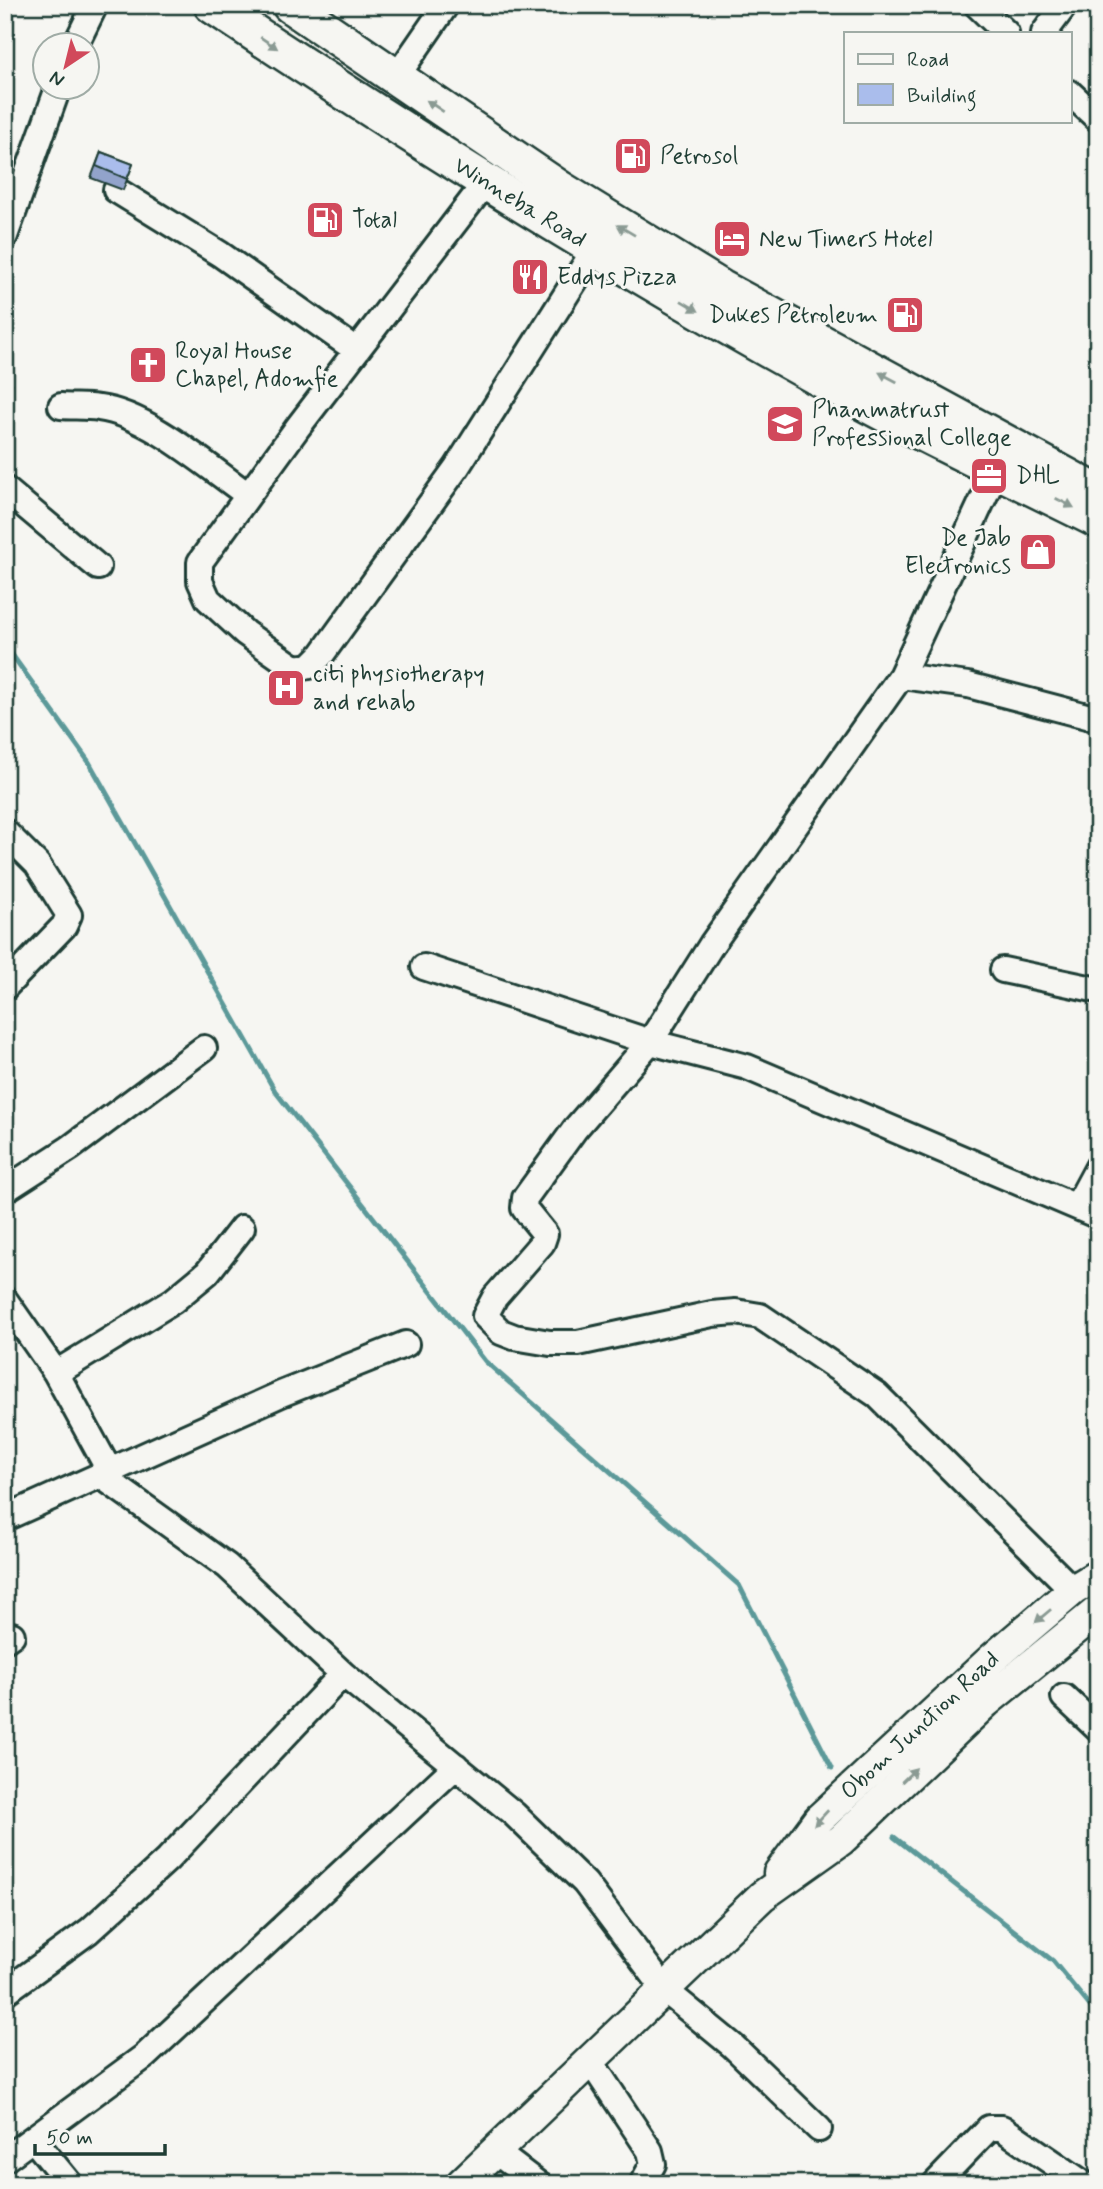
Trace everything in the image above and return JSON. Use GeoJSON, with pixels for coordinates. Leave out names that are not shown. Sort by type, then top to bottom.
{"type":"FeatureCollection","features":[{"type":"Feature","properties":{"kind":"highway","name":"Winneba Road"},"geometry":{"type":"LineString","coordinates":[[212,5],[365,107],[595,249],[860,400],[998,470],[1096,496]]}},
{"type":"Feature","properties":{"kind":"highway","name":"Winneba Road"},"geometry":{"type":"LineString","coordinates":[[290,5],[567,194],[721,288],[1096,496]]}},
{"type":"Feature","properties":{"kind":"main road","name":"Obom Junction Road"},"geometry":{"type":"LineString","coordinates":[[762,1896],[819,1819],[992,1659],[1086,1583]]}},
{"type":"Feature","properties":{"kind":"main road","name":"Obom Junction Road"},"geometry":{"type":"LineString","coordinates":[[461,2184],[762,1896],[841,1840],[986,1702],[1098,1611]]}},
{"type":"Feature","properties":{"kind":"street"},"geometry":{"type":"LineString","coordinates":[[82,32],[95,5]]}},
{"type":"Feature","properties":{"kind":"street"},"geometry":{"type":"LineString","coordinates":[[395,79],[446,5]]}},
{"type":"Feature","properties":{"kind":"street"},"geometry":{"type":"LineString","coordinates":[[976,5],[1005,32]]}},
{"type":"Feature","properties":{"kind":"street"},"geometry":{"type":"LineString","coordinates":[[1045,32],[1065,5]]}},
{"type":"Feature","properties":{"kind":"street"},"geometry":{"type":"LineString","coordinates":[[1072,95],[1098,119]]}},
{"type":"Feature","properties":{"kind":"street"},"geometry":{"type":"LineString","coordinates":[[5,236],[53,102]]}},
{"type":"Feature","properties":{"kind":"street"},"geometry":{"type":"LineString","coordinates":[[486,182],[356,350],[200,562],[200,581],[208,599],[245,633],[295,668],[310,666],[322,654],[457,467],[595,249]]}},
{"type":"Feature","properties":{"kind":"street"},"geometry":{"type":"LineString","coordinates":[[117,190],[220,254],[356,350]]}},
{"type":"Feature","properties":{"kind":"street"},"geometry":{"type":"LineString","coordinates":[[61,406],[101,408],[131,419],[162,435],[248,495]]}},
{"type":"Feature","properties":{"kind":"street"},"geometry":{"type":"LineString","coordinates":[[998,470],[901,676],[712,944],[650,1042],[575,1129],[526,1198],[524,1208],[545,1234],[542,1243],[488,1307],[485,1316],[489,1323],[501,1332],[530,1341],[578,1343],[712,1314],[736,1312],[760,1317],[877,1395],[1086,1583]]}},
{"type":"Feature","properties":{"kind":"street"},"geometry":{"type":"LineString","coordinates":[[5,489],[98,567]]}},
{"type":"Feature","properties":{"kind":"street"},"geometry":{"type":"LineString","coordinates":[[901,676],[968,685],[1098,719]]}},
{"type":"Feature","properties":{"kind":"street"},"geometry":{"type":"LineString","coordinates":[[5,832],[37,864],[69,915],[64,926],[5,986]]}},
{"type":"Feature","properties":{"kind":"street"},"geometry":{"type":"LineString","coordinates":[[425,968],[650,1042],[747,1067],[1088,1211],[1098,1167]]}},
{"type":"Feature","properties":{"kind":"street"},"geometry":{"type":"LineString","coordinates":[[1003,970],[1098,990]]}},
{"type":"Feature","properties":{"kind":"street"},"geometry":{"type":"LineString","coordinates":[[5,1190],[71,1148],[204,1048]]}},
{"type":"Feature","properties":{"kind":"street"},"geometry":{"type":"LineString","coordinates":[[57,1373],[173,1300],[207,1273],[242,1228]]}},
{"type":"Feature","properties":{"kind":"street"},"geometry":{"type":"LineString","coordinates":[[5,1300],[57,1373],[105,1474],[227,1566],[343,1674],[514,1814],[585,1883],[666,1990],[733,2046],[820,2129]]}},
{"type":"Feature","properties":{"kind":"street"},"geometry":{"type":"LineString","coordinates":[[5,1518],[281,1394],[406,1344]]}},
{"type":"Feature","properties":{"kind":"street"},"geometry":{"type":"LineString","coordinates":[[5,1992],[89,1931],[167,1860],[343,1674]]}},
{"type":"Feature","properties":{"kind":"street"},"geometry":{"type":"LineString","coordinates":[[1064,1697],[1098,1729]]}},
{"type":"Feature","properties":{"kind":"street"},"geometry":{"type":"LineString","coordinates":[[5,2159],[145,2056],[456,1766]]}},
{"type":"Feature","properties":{"kind":"street"},"geometry":{"type":"LineString","coordinates":[[591,2062],[650,2151],[653,2164],[643,2182]]}},
{"type":"Feature","properties":{"kind":"street"},"geometry":{"type":"LineString","coordinates":[[935,2184],[989,2128],[1002,2128],[1084,2184]]}},
{"type":"Feature","properties":{"kind":"street"},"geometry":{"type":"LineString","coordinates":[[34,2140],[70,2184]]}},
{"type":"Feature","properties":{"kind":"street"},"geometry":{"type":"LineString","coordinates":[[496,2152],[538,2184]]}},
{"type":"Feature","properties":{"kind":"building"},"geometry":{"type":"Polygon","coordinates":[[[101,152],[133,164],[127,179],[96,166],[101,152]]]}},
{"type":"Feature","properties":{"kind":"building"},"geometry":{"type":"Polygon","coordinates":[[[5,380],[12,384],[5,400],[5,380]]]}},
{"type":"Feature","properties":{"kind":"waterway"},"geometry":{"type":"LineString","coordinates":[[5,645],[89,762],[275,1091],[485,1361],[739,1585],[832,1768]]}},
{"type":"Feature","properties":{"kind":"waterway"},"geometry":{"type":"LineString","coordinates":[[894,1837],[1053,1961],[1098,2016]]}},
{"type":"Feature","properties":{"kind":"place","name":"Petrosol"},"geometry":{"type":"Point","coordinates":[633,156]}},
{"type":"Feature","properties":{"kind":"place","name":"Total"},"geometry":{"type":"Point","coordinates":[325,220]}},
{"type":"Feature","properties":{"kind":"place","name":"New Timers Hotel"},"geometry":{"type":"Point","coordinates":[732,239]}},
{"type":"Feature","properties":{"kind":"place","name":"Eddys Pizza"},"geometry":{"type":"Point","coordinates":[530,277]}},
{"type":"Feature","properties":{"kind":"place","name":"Dukes Petroleum"},"geometry":{"type":"Point","coordinates":[905,315]}},
{"type":"Feature","properties":{"kind":"place","name":"Royal House Chapel, Adomfie"},"geometry":{"type":"Point","coordinates":[148,365]}},
{"type":"Feature","properties":{"kind":"place","name":"Phanmatrust Professional College"},"geometry":{"type":"Point","coordinates":[785,424]}},
{"type":"Feature","properties":{"kind":"place","name":"DHL"},"geometry":{"type":"Point","coordinates":[989,476]}},
{"type":"Feature","properties":{"kind":"place","name":"De Jab Electronics"},"geometry":{"type":"Point","coordinates":[1038,552]}},
{"type":"Feature","properties":{"kind":"place","name":"citi physiotherapy and rehab"},"geometry":{"type":"Point","coordinates":[286,688]}}]}
